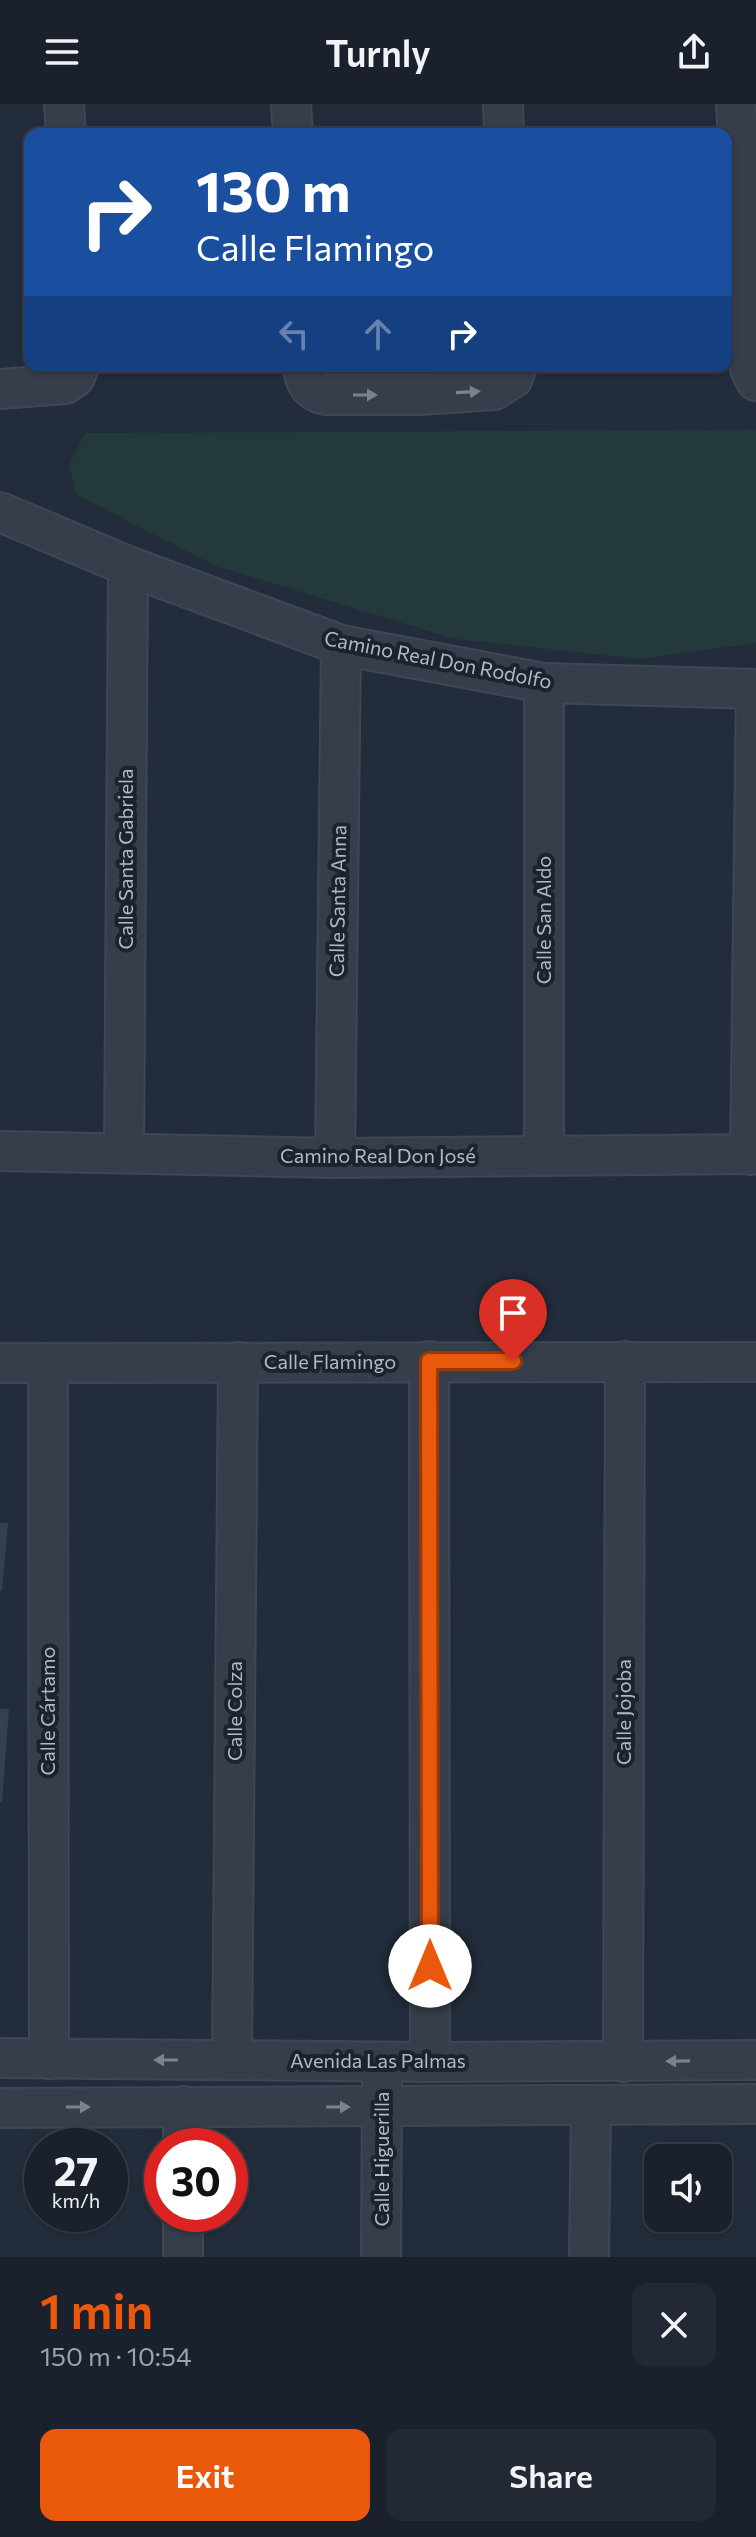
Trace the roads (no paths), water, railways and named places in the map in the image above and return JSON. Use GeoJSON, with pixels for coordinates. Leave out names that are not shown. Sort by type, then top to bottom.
{"type":"FeatureCollection","features":[{"type":"Feature","properties":{"kind":"street"},"geometry":{"type":"LineString","coordinates":[[64,104],[66,128]]}},
{"type":"Feature","properties":{"kind":"street"},"geometry":{"type":"LineString","coordinates":[[291,104],[293,128]]}},
{"type":"Feature","properties":{"kind":"street"},"geometry":{"type":"LineString","coordinates":[[503,104],[504,128]]}},
{"type":"Feature","properties":{"kind":"street"},"geometry":{"type":"LineString","coordinates":[[736,104],[750,369],[755,380]]}},
{"type":"Feature","properties":{"kind":"street"},"geometry":{"type":"LineString","coordinates":[[0,389],[65,384],[77,372]]}},
{"type":"Feature","properties":{"kind":"street"},"geometry":{"type":"LineString","coordinates":[[304,372],[305,381],[311,389],[325,395],[420,395],[494,390],[513,378],[515,372]]}},
{"type":"Feature","properties":{"kind":"street","name":"Camino Real Don Rodolfo"},"geometry":{"type":"LineString","coordinates":[[0,512],[128,566],[341,645],[544,683],[756,689]]}},
{"type":"Feature","properties":{"kind":"street","name":"Calle Santa Gabriela"},"geometry":{"type":"LineString","coordinates":[[124,1152],[128,566]]}},
{"type":"Feature","properties":{"kind":"street","name":"Calle Santa Anna"},"geometry":{"type":"LineString","coordinates":[[335,1158],[341,645]]}},
{"type":"Feature","properties":{"kind":"street","name":"Calle San Aldo"},"geometry":{"type":"LineString","coordinates":[[544,683],[544,1156]]}},
{"type":"Feature","properties":{"kind":"street"},"geometry":{"type":"LineString","coordinates":[[753,1154],[756,689]]}},
{"type":"Feature","properties":{"kind":"street","name":"Camino Real Don José"},"geometry":{"type":"LineString","coordinates":[[0,1151],[335,1158],[753,1154]]}},
{"type":"Feature","properties":{"kind":"street"},"geometry":{"type":"LineString","coordinates":[[429,1361],[430,2062]]}},
{"type":"Feature","properties":{"kind":"street","name":"Calle Jojoba"},"geometry":{"type":"LineString","coordinates":[[623,2062],[625,1361]]}},
{"type":"Feature","properties":{"kind":"street","name":"Calle Colza"},"geometry":{"type":"LineString","coordinates":[[232,2060],[238,1362]]}},
{"type":"Feature","properties":{"kind":"street","name":"Calle Flamingo"},"geometry":{"type":"LineString","coordinates":[[0,1363],[756,1362]]}},
{"type":"Feature","properties":{"kind":"street","name":"Calle Cártamo"},"geometry":{"type":"LineString","coordinates":[[48,1363],[49,2059]]}},
{"type":"Feature","properties":{"kind":"street","name":"Avenida Las Palmas"},"geometry":{"type":"LineString","coordinates":[[0,2058],[383,2062],[756,2060]]}},
{"type":"Feature","properties":{"kind":"street","name":"Calle Higuerilla"},"geometry":{"type":"LineString","coordinates":[[381,2257],[383,2062]]}},
{"type":"Feature","properties":{"kind":"street"},"geometry":{"type":"LineString","coordinates":[[0,2108],[756,2104]]}},
{"type":"Feature","properties":{"kind":"street"},"geometry":{"type":"LineString","coordinates":[[589,2257],[591,2105]]}},
{"type":"Feature","properties":{"kind":"street"},"geometry":{"type":"LineString","coordinates":[[183,2106],[183,2128]]}},
{"type":"Feature","properties":{"kind":"street"},"geometry":{"type":"LineString","coordinates":[[183,2232],[183,2257]]}}]}
